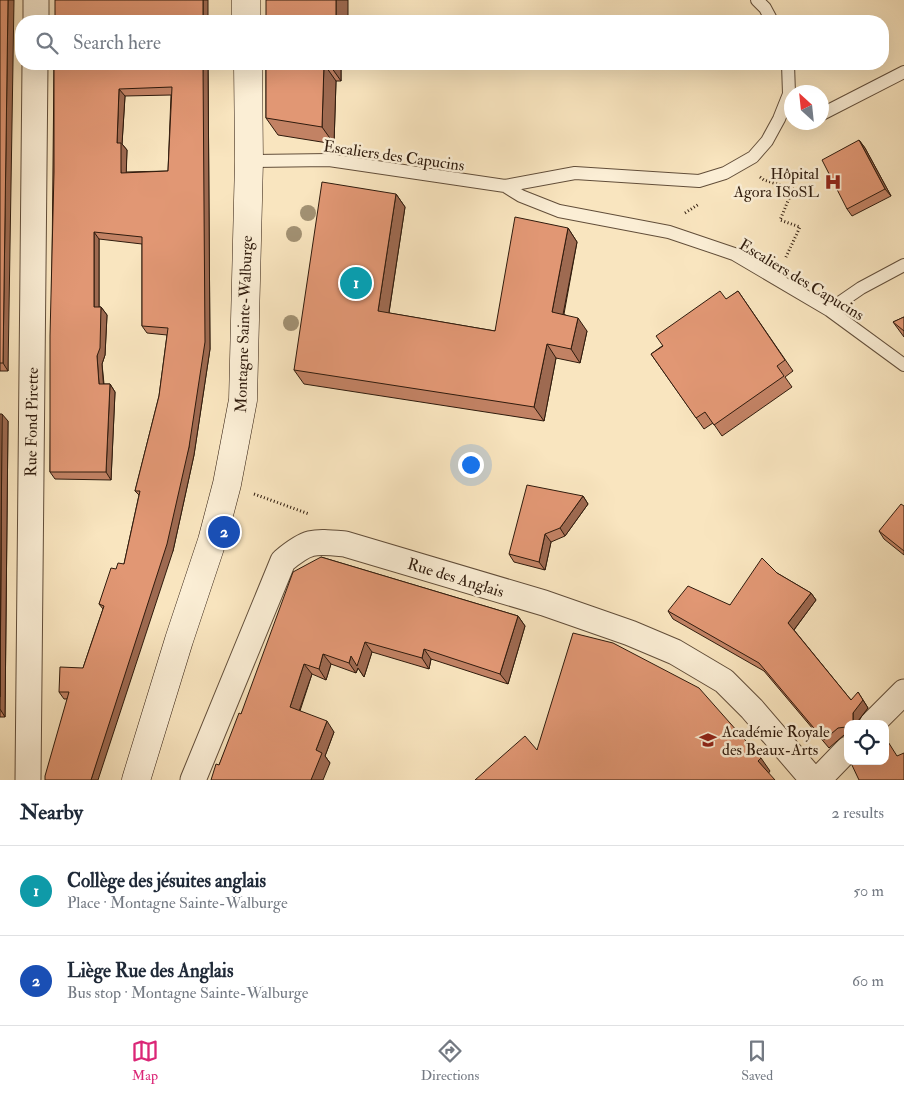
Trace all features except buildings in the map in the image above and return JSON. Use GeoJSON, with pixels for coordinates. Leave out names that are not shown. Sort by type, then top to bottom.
{"type":"FeatureCollection","features":[{"type":"Feature","properties":{"kind":"street"},"geometry":{"type":"LineString","coordinates":[[36,0],[36,15]]}},
{"type":"Feature","properties":{"kind":"street"},"geometry":{"type":"LineString","coordinates":[[246,0],[246,15]]}},
{"type":"Feature","properties":{"kind":"street","name":"Rue Fond Pirette"},"geometry":{"type":"LineString","coordinates":[[28,780],[35,70]]}},
{"type":"Feature","properties":{"kind":"street","name":"Montagne Sainte-Walburge"},"geometry":{"type":"LineString","coordinates":[[136,780],[212,541],[227,484],[243,400],[249,161],[248,70]]}},
{"type":"Feature","properties":{"kind":"street","name":"Rue des Anglais"},"geometry":{"type":"LineString","coordinates":[[192,780],[283,561],[300,546],[320,541],[345,544],[544,603],[630,633],[675,652],[724,681],[752,709],[813,780]]}},
{"type":"Feature","properties":{"kind":"street"},"geometry":{"type":"LineString","coordinates":[[876,720],[904,692]]}},
{"type":"Feature","properties":{"kind":"street"},"geometry":{"type":"LineString","coordinates":[[818,780],[844,753]]}},
{"type":"Feature","properties":{"kind":"lane"},"geometry":{"type":"LineString","coordinates":[[757,0],[769,15]]}},
{"type":"Feature","properties":{"kind":"lane","name":"Escaliers des Capucins"},"geometry":{"type":"LineString","coordinates":[[788,70],[789,85]]}},
{"type":"Feature","properties":{"kind":"lane"},"geometry":{"type":"LineString","coordinates":[[829,110],[904,72]]}},
{"type":"Feature","properties":{"kind":"lane","name":"Escaliers des Capucins"},"geometry":{"type":"LineString","coordinates":[[249,161],[329,160],[505,186],[575,173],[699,181],[725,174],[753,157],[784,121]]}},
{"type":"Feature","properties":{"kind":"lane","name":"Escaliers des Capucins"},"geometry":{"type":"LineString","coordinates":[[505,186],[521,196],[560,211],[669,232],[734,254],[829,310],[904,365]]}},
{"type":"Feature","properties":{"kind":"lane"},"geometry":{"type":"LineString","coordinates":[[829,310],[861,288],[904,265]]}},
{"type":"Feature","properties":{"kind":"path"},"geometry":{"type":"LineString","coordinates":[[743,163],[764,180],[793,189],[780,220],[800,227],[776,279]]}},
{"type":"Feature","properties":{"kind":"path"},"geometry":{"type":"LineString","coordinates":[[227,484],[317,516]]}},
{"type":"Feature","properties":{"kind":"place","name":"Hôpital Agora ISoSL"},"geometry":{"type":"Point","coordinates":[833,182]}},
{"type":"Feature","properties":{"kind":"place","name":"Collège des jésuites anglais"},"geometry":{"type":"Point","coordinates":[356,283]}},
{"type":"Feature","properties":{"kind":"place","name":"Liège Rue des Anglais"},"geometry":{"type":"Point","coordinates":[224,532]}},
{"type":"Feature","properties":{"kind":"place","name":"Académie Royale des Beaux-Arts"},"geometry":{"type":"Point","coordinates":[708,740]}}]}
